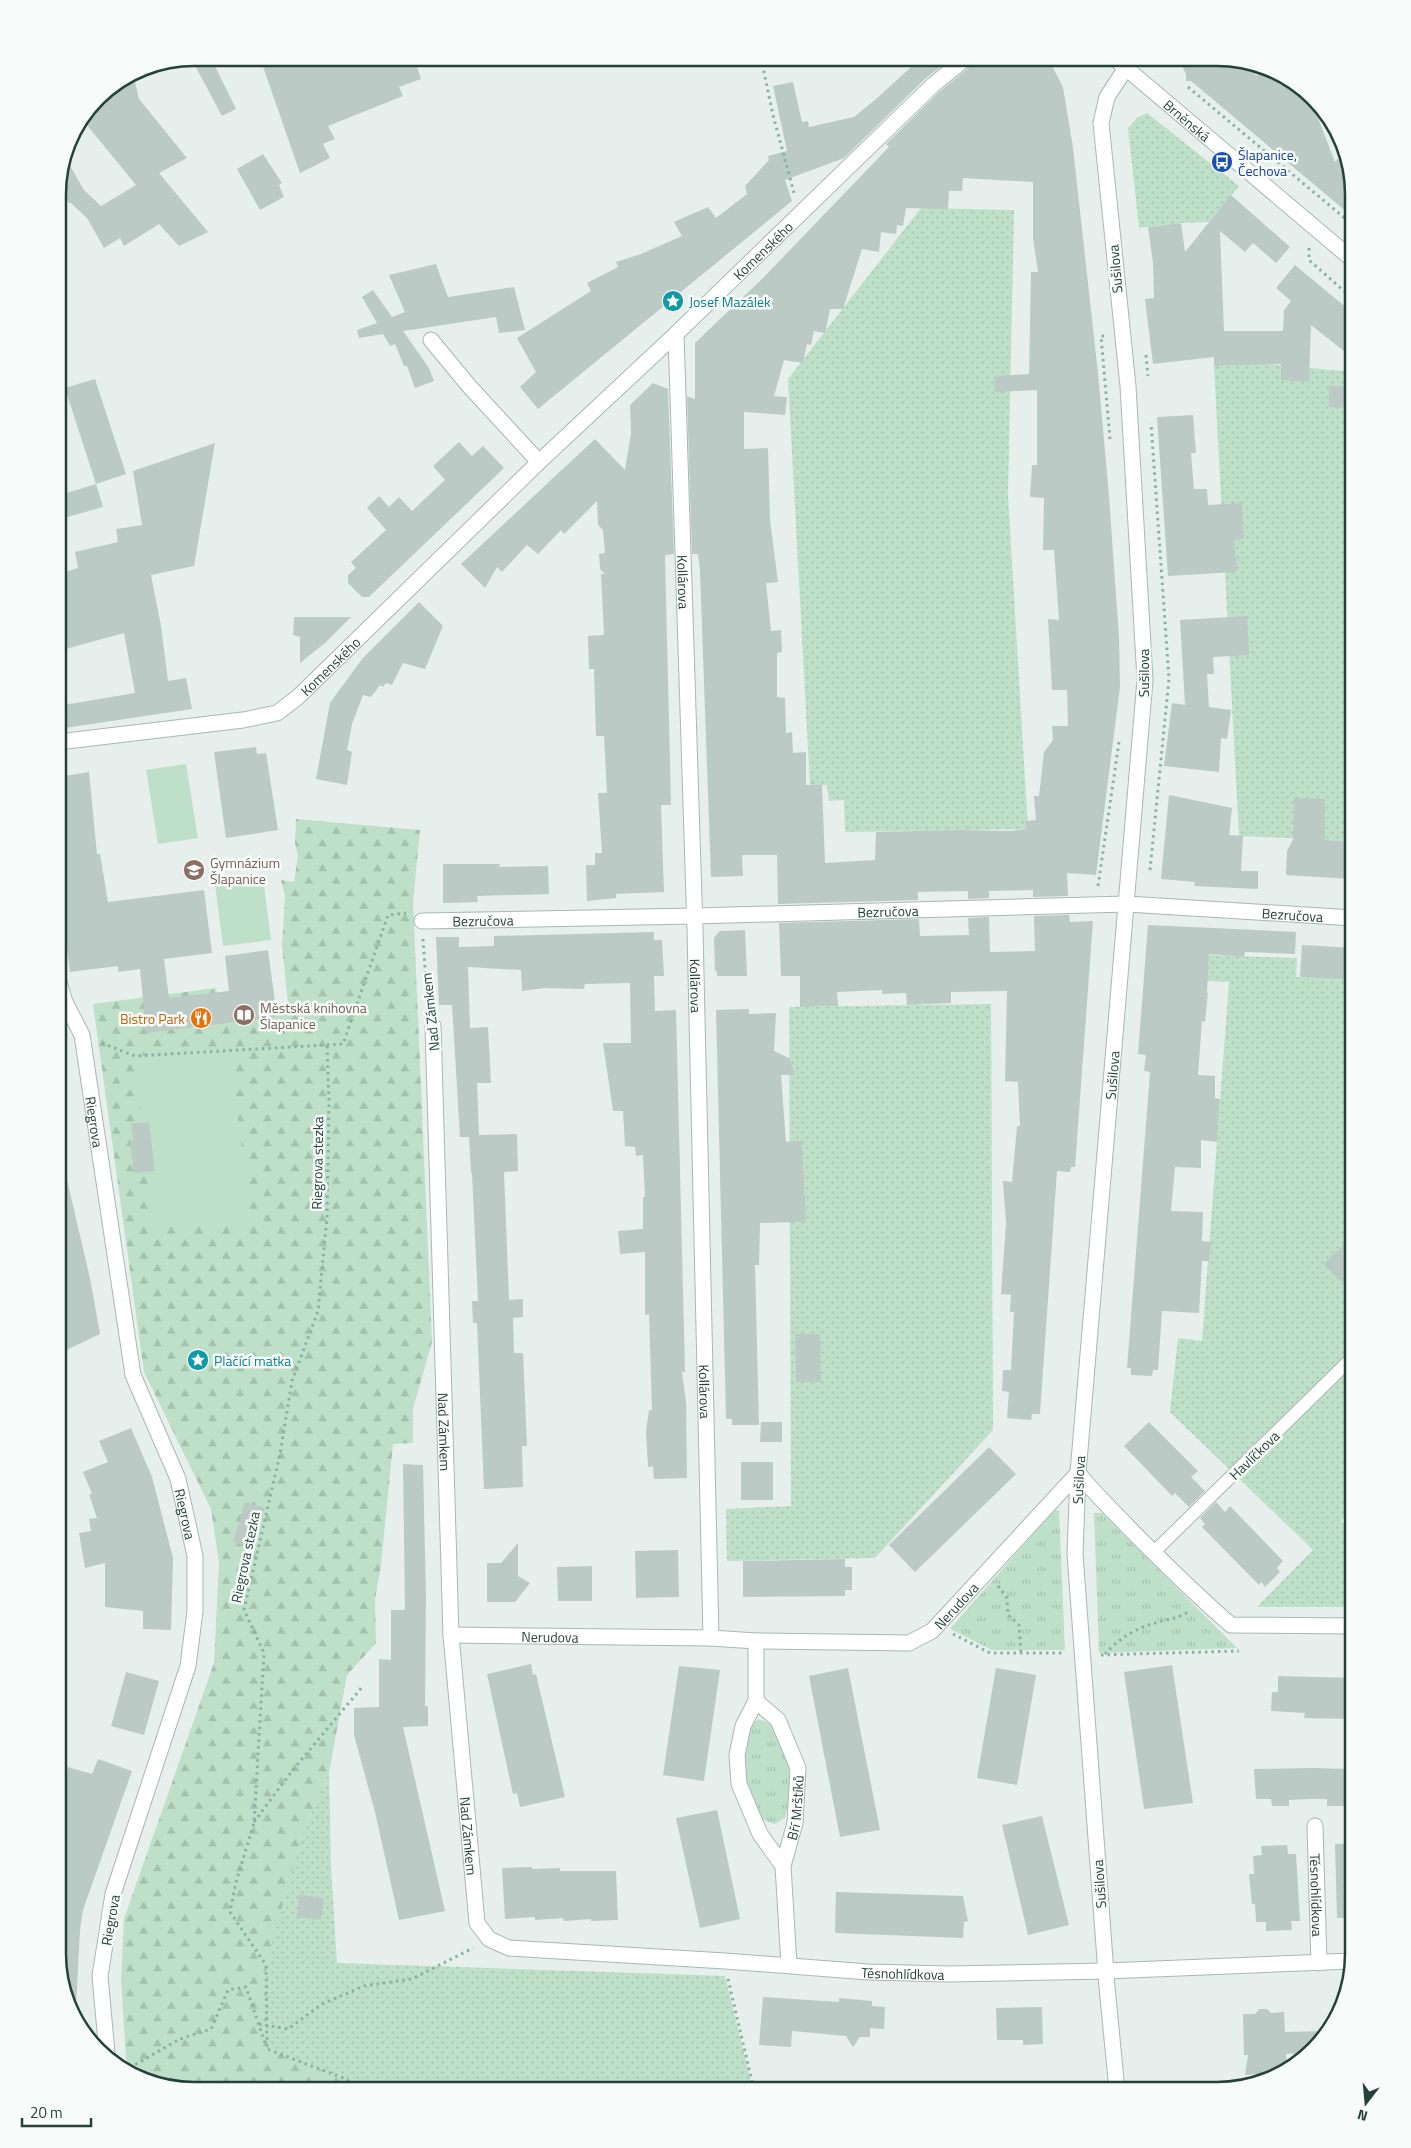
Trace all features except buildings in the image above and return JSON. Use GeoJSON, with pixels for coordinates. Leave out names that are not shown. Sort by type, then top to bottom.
{"type":"FeatureCollection","features":[{"type":"Feature","properties":{"kind":"street","name":"Komenského"},"geometry":{"type":"LineString","coordinates":[[67,741],[242,720],[277,713],[298,697],[539,462],[676,334],[933,86],[956,67]]}},
{"type":"Feature","properties":{"kind":"street","name":"Sušilova"},"geometry":{"type":"LineString","coordinates":[[1116,2082],[1106,1971],[1075,1554],[1078,1473],[1145,680],[1128,386],[1121,335],[1101,123],[1107,98],[1124,67]]}},
{"type":"Feature","properties":{"kind":"street","name":"Brněnská"},"geometry":{"type":"LineString","coordinates":[[1131,67],[1345,252]]}},
{"type":"Feature","properties":{"kind":"street","name":"Kollárova"},"geometry":{"type":"LineString","coordinates":[[676,334],[695,916],[711,1638]]}},
{"type":"Feature","properties":{"kind":"street"},"geometry":{"type":"LineString","coordinates":[[432,340],[469,386],[539,462]]}},
{"type":"Feature","properties":{"kind":"street","name":"Bezručova"},"geometry":{"type":"LineString","coordinates":[[418,917],[695,916],[1127,904],[1345,917]]}},
{"type":"Feature","properties":{"kind":"street","name":"Riegrova"},"geometry":{"type":"LineString","coordinates":[[67,1011],[82,1035],[133,1375],[178,1479],[195,1556],[195,1611],[188,1666],[113,1894],[100,1976],[105,2045]]}},
{"type":"Feature","properties":{"kind":"street","name":"Nad Zámkem"},"geometry":{"type":"LineString","coordinates":[[433,1026],[451,1635],[477,1923],[489,1940]]}},
{"type":"Feature","properties":{"kind":"street"},"geometry":{"type":"LineString","coordinates":[[1078,1473],[1203,1601],[1231,1625],[1345,1626]]}},
{"type":"Feature","properties":{"kind":"street","name":"Nerudova"},"geometry":{"type":"LineString","coordinates":[[451,1635],[711,1638],[756,1641],[908,1643],[932,1631],[1078,1473]]}},
{"type":"Feature","properties":{"kind":"street","name":"Bří Mrštíků"},"geometry":{"type":"LineString","coordinates":[[756,1641],[756,1701],[742,1726],[737,1755],[739,1784],[760,1834],[783,1866]]}},
{"type":"Feature","properties":{"kind":"street","name":"Bří Mrštíků"},"geometry":{"type":"LineString","coordinates":[[756,1701],[778,1720],[798,1768],[795,1823],[783,1866],[789,1965]]}},
{"type":"Feature","properties":{"kind":"street","name":"Těsnohlídkova"},"geometry":{"type":"LineString","coordinates":[[1315,1826],[1318,1963]]}},
{"type":"Feature","properties":{"kind":"street","name":"Těsnohlídkova"},"geometry":{"type":"LineString","coordinates":[[489,1940],[509,1948],[789,1965],[868,1972],[947,1974],[1106,1971],[1345,1961]]}},
{"type":"Feature","properties":{"kind":"lane","name":"Havlíčkova"},"geometry":{"type":"LineString","coordinates":[[1154,1552],[1345,1366]]}},
{"type":"Feature","properties":{"kind":"path"},"geometry":{"type":"LineString","coordinates":[[763,67],[773,115],[800,214]]}},
{"type":"Feature","properties":{"kind":"path"},"geometry":{"type":"LineString","coordinates":[[1188,87],[1345,218]]}},
{"type":"Feature","properties":{"kind":"path"},"geometry":{"type":"LineString","coordinates":[[1111,448],[1101,336],[1121,335]]}},
{"type":"Feature","properties":{"kind":"path"},"geometry":{"type":"LineString","coordinates":[[1096,905],[1119,736]]}},
{"type":"Feature","properties":{"kind":"path"},"geometry":{"type":"LineString","coordinates":[[82,1035],[135,1056],[343,1044],[388,915],[418,917]]}},
{"type":"Feature","properties":{"kind":"path","name":"Nad Zámkem"},"geometry":{"type":"LineString","coordinates":[[418,917],[427,1008],[433,1026]]}},
{"type":"Feature","properties":{"kind":"path","name":"Riegrova stezka"},"geometry":{"type":"LineString","coordinates":[[267,2050],[266,1965],[230,1912],[236,1882],[254,1823],[264,1653],[244,1610],[280,1454],[292,1381],[318,1310],[327,1217],[329,1101],[327,1046]]}},
{"type":"Feature","properties":{"kind":"path"},"geometry":{"type":"LineString","coordinates":[[984,1574],[1004,1592],[1007,1598],[1008,1615],[1019,1625],[1021,1631],[1021,1653]]}},
{"type":"Feature","properties":{"kind":"path"},"geometry":{"type":"LineString","coordinates":[[1105,1654],[1113,1644],[1128,1634],[1154,1623],[1169,1621],[1186,1614],[1203,1601]]}},
{"type":"Feature","properties":{"kind":"path"},"geometry":{"type":"LineString","coordinates":[[937,1625],[990,1653],[1105,1654],[1239,1651]]}},
{"type":"Feature","properties":{"kind":"path"},"geometry":{"type":"LineString","coordinates":[[254,1823],[292,1771],[362,1686]]}},
{"type":"Feature","properties":{"kind":"path"},"geometry":{"type":"LineString","coordinates":[[258,2024],[288,2029],[322,2004],[364,1986],[412,1979],[489,1940]]}},
{"type":"Feature","properties":{"kind":"path"},"geometry":{"type":"LineString","coordinates":[[725,1961],[752,2082]]}},
{"type":"Feature","properties":{"kind":"path"},"geometry":{"type":"LineString","coordinates":[[132,2066],[180,2039],[211,2029],[228,1990],[246,1987],[267,2050],[349,2081]]}},
{"type":"Feature","properties":{"kind":"green space"},"geometry":{"type":"Polygon","coordinates":[[[1147,113],[1239,186],[1209,222],[1139,228],[1128,128],[1137,118],[1147,113]]]}},
{"type":"Feature","properties":{"kind":"green space"},"geometry":{"type":"Polygon","coordinates":[[[921,208],[1014,210],[1008,496],[1028,829],[845,832],[844,800],[829,801],[827,785],[810,785],[788,379],[921,208]]]}},
{"type":"Feature","properties":{"kind":"green space"},"geometry":{"type":"Polygon","coordinates":[[[1266,364],[1345,371],[1345,841],[1239,836],[1214,366],[1266,364]]]}},
{"type":"Feature","properties":{"kind":"green space"},"geometry":{"type":"Polygon","coordinates":[[[186,764],[198,838],[158,844],[146,770],[186,764]]]}},
{"type":"Feature","properties":{"kind":"green space"},"geometry":{"type":"Polygon","coordinates":[[[296,819],[420,830],[413,902],[432,1342],[413,1409],[413,1443],[393,1444],[381,1565],[375,1599],[376,1643],[347,1675],[329,1773],[303,1833],[267,2049],[349,2081],[186,2081],[153,2075],[126,2062],[121,1979],[124,1919],[214,1663],[219,1562],[211,1509],[144,1372],[93,1004],[216,988],[219,1009],[288,1004],[282,946],[285,896],[281,880],[294,882],[298,856],[295,843],[296,819]]]}},
{"type":"Feature","properties":{"kind":"green space"},"geometry":{"type":"Polygon","coordinates":[[[263,878],[271,940],[223,946],[215,884],[263,878]]]}},
{"type":"Feature","properties":{"kind":"green space"},"geometry":{"type":"Polygon","coordinates":[[[1209,955],[1297,958],[1296,977],[1345,980],[1345,1517],[1341,1521],[1345,1525],[1345,1607],[1257,1607],[1313,1550],[1170,1412],[1178,1338],[1202,1341],[1229,982],[1207,981],[1209,955]]]}},
{"type":"Feature","properties":{"kind":"green space"},"geometry":{"type":"Polygon","coordinates":[[[991,1004],[993,1430],[875,1558],[727,1561],[726,1509],[791,1506],[789,1007],[991,1004]]]}},
{"type":"Feature","properties":{"kind":"green space"},"geometry":{"type":"Polygon","coordinates":[[[229,1050],[252,1223],[154,1226],[135,1056],[229,1050]]]}},
{"type":"Feature","properties":{"kind":"green space"},"geometry":{"type":"Polygon","coordinates":[[[1054,1510],[1059,1510],[1065,1650],[992,1650],[950,1629],[1054,1510]]]}},
{"type":"Feature","properties":{"kind":"green space"},"geometry":{"type":"Polygon","coordinates":[[[1094,1513],[1102,1513],[1237,1648],[1099,1653],[1094,1513]]]}},
{"type":"Feature","properties":{"kind":"green space"},"geometry":{"type":"Polygon","coordinates":[[[758,1719],[771,1724],[781,1742],[789,1767],[789,1801],[785,1818],[775,1824],[764,1820],[756,1811],[749,1793],[745,1769],[745,1735],[750,1726],[758,1719]]]}},
{"type":"Feature","properties":{"kind":"green space"},"geometry":{"type":"Polygon","coordinates":[[[329,1773],[331,1867],[337,1963],[725,1976],[751,2082],[349,2081],[267,2049],[266,1965],[303,1833],[329,1773]]]}},
{"type":"Feature","properties":{"kind":"place","name":"Šlapanice, Čechova"},"geometry":{"type":"Point","coordinates":[1222,162]}},
{"type":"Feature","properties":{"kind":"place","name":"Josef Mazálek"},"geometry":{"type":"Point","coordinates":[673,301]}},
{"type":"Feature","properties":{"kind":"place","name":"Gymnázium Šlapanice"},"geometry":{"type":"Point","coordinates":[194,870]}},
{"type":"Feature","properties":{"kind":"place","name":"Městská knihovna Šlapanice"},"geometry":{"type":"Point","coordinates":[244,1015]}},
{"type":"Feature","properties":{"kind":"place","name":"Bistro Park"},"geometry":{"type":"Point","coordinates":[201,1018]}},
{"type":"Feature","properties":{"kind":"place","name":"Plačící matka"},"geometry":{"type":"Point","coordinates":[198,1360]}}]}
